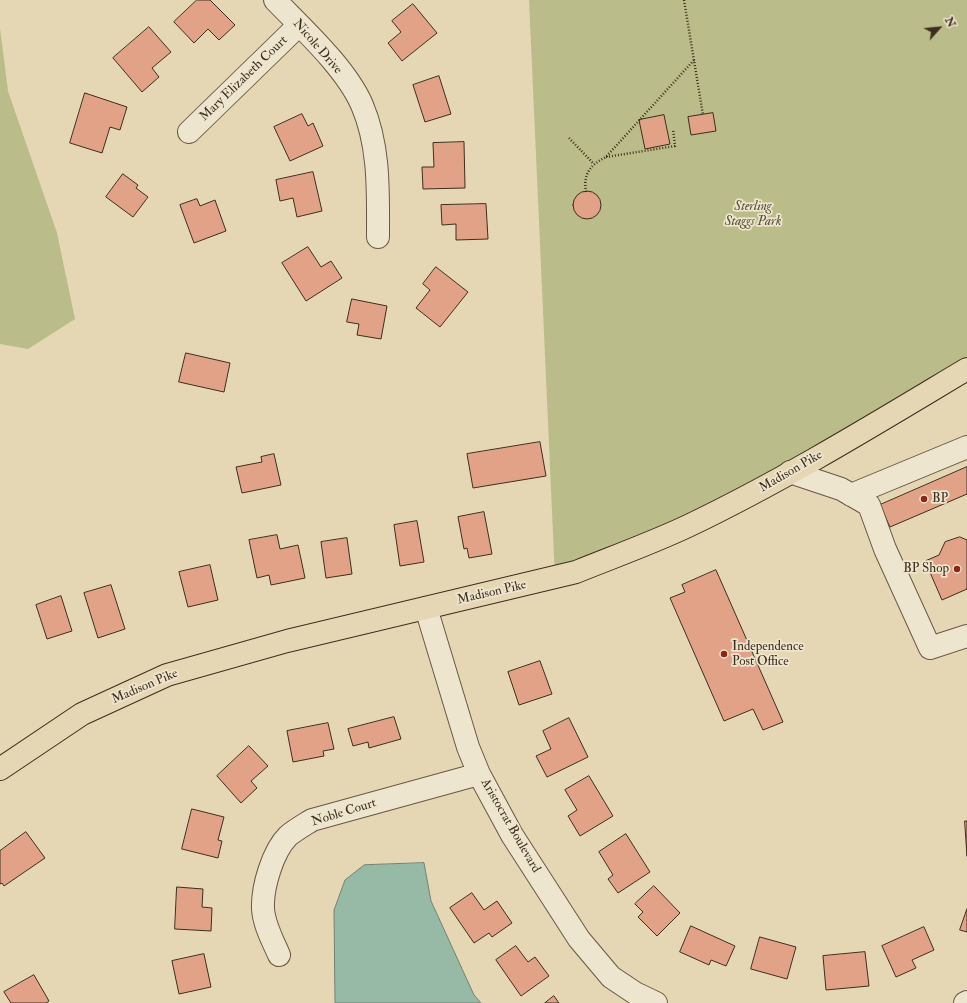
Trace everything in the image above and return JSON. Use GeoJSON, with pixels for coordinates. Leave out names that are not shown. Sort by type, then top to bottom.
{"type":"FeatureCollection","features":[{"type":"Feature","properties":{"kind":"main road","name":"Madison Pike"},"geometry":{"type":"LineString","coordinates":[[0,769],[82,714],[167,675],[287,641],[576,572],[686,527],[749,496],[967,370]]}},
{"type":"Feature","properties":{"kind":"street","name":"Nicole Drive"},"geometry":{"type":"LineString","coordinates":[[275,0],[338,66],[362,105],[371,138],[378,174],[378,236]]}},
{"type":"Feature","properties":{"kind":"street","name":"Mary Elizabeth Court"},"geometry":{"type":"LineString","coordinates":[[189,132],[299,25]]}},
{"type":"Feature","properties":{"kind":"street"},"geometry":{"type":"LineString","coordinates":[[851,495],[967,447]]}},
{"type":"Feature","properties":{"kind":"street"},"geometry":{"type":"LineString","coordinates":[[790,472],[841,489],[869,505],[885,549],[930,648],[967,636]]}},
{"type":"Feature","properties":{"kind":"street","name":"Aristocrat Boulevard"},"geometry":{"type":"LineString","coordinates":[[426,608],[468,747],[479,774],[512,835],[579,938],[611,977],[635,993],[656,1003]]}},
{"type":"Feature","properties":{"kind":"street","name":"Noble Court"},"geometry":{"type":"LineString","coordinates":[[279,956],[268,930],[263,908],[266,883],[273,861],[288,837],[312,820],[479,774]]}},
{"type":"Feature","properties":{"kind":"path"},"geometry":{"type":"LineString","coordinates":[[684,0],[703,115]]}},
{"type":"Feature","properties":{"kind":"path"},"geometry":{"type":"LineString","coordinates":[[606,157],[694,60]]}},
{"type":"Feature","properties":{"kind":"path"},"geometry":{"type":"LineString","coordinates":[[586,192],[584,181],[593,163],[606,157],[675,146],[673,129]]}},
{"type":"Feature","properties":{"kind":"path"},"geometry":{"type":"LineString","coordinates":[[569,138],[593,163]]}},
{"type":"Feature","properties":{"kind":"green space","name":"Sterling Staggs Park"},"geometry":{"type":"Polygon","coordinates":[[[529,0],[967,0],[967,369],[749,496],[555,578],[529,0]]]}},
{"type":"Feature","properties":{"kind":"green space"},"geometry":{"type":"Polygon","coordinates":[[[0,28],[8,91],[57,233],[75,319],[28,349],[0,344],[0,28]]]}},
{"type":"Feature","properties":{"kind":"shaded area"},"geometry":{"type":"Polygon","coordinates":[[[424,863],[431,901],[474,995],[481,1003],[335,1003],[334,910],[345,880],[364,865],[424,863]]]}},
{"type":"Feature","properties":{"kind":"building"},"geometry":{"type":"Polygon","coordinates":[[[197,0],[210,0],[235,25],[219,40],[208,29],[194,43],[174,22],[197,0]]]}},
{"type":"Feature","properties":{"kind":"building"},"geometry":{"type":"Polygon","coordinates":[[[413,4],[437,33],[402,61],[388,43],[401,32],[392,21],[413,4]]]}},
{"type":"Feature","properties":{"kind":"building"},"geometry":{"type":"Polygon","coordinates":[[[149,27],[171,52],[152,68],[159,77],[142,92],[113,58],[149,27]]]}},
{"type":"Feature","properties":{"kind":"building"},"geometry":{"type":"Polygon","coordinates":[[[439,76],[451,114],[425,122],[413,85],[439,76]]]}},
{"type":"Feature","properties":{"kind":"building"},"geometry":{"type":"Polygon","coordinates":[[[85,93],[127,107],[120,130],[110,127],[102,153],[70,143],[85,93]]]}},
{"type":"Feature","properties":{"kind":"building"},"geometry":{"type":"Polygon","coordinates":[[[713,113],[716,131],[691,135],[688,117],[713,113]]]}},
{"type":"Feature","properties":{"kind":"building"},"geometry":{"type":"Polygon","coordinates":[[[302,114],[308,126],[313,123],[323,146],[290,161],[274,127],[302,114]]]}},
{"type":"Feature","properties":{"kind":"building"},"geometry":{"type":"Polygon","coordinates":[[[664,115],[670,144],[645,149],[639,120],[664,115]]]}},
{"type":"Feature","properties":{"kind":"building"},"geometry":{"type":"Polygon","coordinates":[[[464,142],[465,188],[423,189],[422,167],[434,167],[433,143],[464,142]]]}},
{"type":"Feature","properties":{"kind":"building"},"geometry":{"type":"Polygon","coordinates":[[[313,172],[322,211],[297,217],[293,198],[280,201],[276,180],[313,172]]]}},
{"type":"Feature","properties":{"kind":"building"},"geometry":{"type":"Polygon","coordinates":[[[123,174],[138,185],[136,188],[148,197],[133,217],[106,197],[123,174]]]}},
{"type":"Feature","properties":{"kind":"building"},"geometry":{"type":"Polygon","coordinates":[[[587,191],[597,195],[601,205],[597,215],[587,219],[577,215],[573,205],[577,195],[587,191]]]}},
{"type":"Feature","properties":{"kind":"building"},"geometry":{"type":"Polygon","coordinates":[[[197,199],[200,206],[215,200],[226,231],[194,243],[180,205],[197,199]]]}},
{"type":"Feature","properties":{"kind":"building"},"geometry":{"type":"Polygon","coordinates":[[[486,204],[488,239],[456,240],[456,224],[442,225],[441,205],[486,204]]]}},
{"type":"Feature","properties":{"kind":"building"},"geometry":{"type":"Polygon","coordinates":[[[308,247],[321,267],[331,261],[342,278],[306,301],[282,263],[308,247]]]}},
{"type":"Feature","properties":{"kind":"building"},"geometry":{"type":"Polygon","coordinates":[[[436,267],[468,292],[440,327],[416,308],[430,290],[423,284],[436,267]]]}},
{"type":"Feature","properties":{"kind":"building"},"geometry":{"type":"Polygon","coordinates":[[[352,299],[387,306],[381,339],[357,335],[359,324],[347,322],[352,299]]]}},
{"type":"Feature","properties":{"kind":"building"},"geometry":{"type":"Polygon","coordinates":[[[186,353],[230,363],[224,392],[179,382],[186,353]]]}},
{"type":"Feature","properties":{"kind":"building"},"geometry":{"type":"Polygon","coordinates":[[[540,442],[546,476],[473,488],[467,454],[540,442]]]}},
{"type":"Feature","properties":{"kind":"building"},"geometry":{"type":"Polygon","coordinates":[[[274,454],[281,485],[242,493],[236,467],[262,462],[261,457],[274,454]]]}},
{"type":"Feature","properties":{"kind":"building","name":"BP"},"geometry":{"type":"Polygon","coordinates":[[[967,467],[967,494],[890,527],[880,505],[967,467]]]}},
{"type":"Feature","properties":{"kind":"building"},"geometry":{"type":"Polygon","coordinates":[[[484,512],[492,554],[469,558],[467,548],[464,549],[458,517],[484,512]]]}},
{"type":"Feature","properties":{"kind":"building"},"geometry":{"type":"Polygon","coordinates":[[[417,521],[424,562],[400,566],[394,525],[417,521]]]}},
{"type":"Feature","properties":{"kind":"building"},"geometry":{"type":"Polygon","coordinates":[[[277,535],[280,549],[298,545],[305,578],[271,585],[269,575],[257,578],[249,540],[277,535]]]}},
{"type":"Feature","properties":{"kind":"building"},"geometry":{"type":"Polygon","coordinates":[[[960,537],[967,540],[967,589],[942,600],[925,561],[939,555],[945,542],[960,537]]]}},
{"type":"Feature","properties":{"kind":"building"},"geometry":{"type":"Polygon","coordinates":[[[347,538],[352,574],[326,578],[321,542],[347,538]]]}},
{"type":"Feature","properties":{"kind":"building"},"geometry":{"type":"Polygon","coordinates":[[[210,565],[218,600],[188,607],[179,572],[210,565]]]}},
{"type":"Feature","properties":{"kind":"building","name":"Independence Post Office"},"geometry":{"type":"Polygon","coordinates":[[[716,570],[783,722],[763,730],[753,709],[724,721],[670,598],[685,592],[682,585],[716,570]]]}},
{"type":"Feature","properties":{"kind":"building"},"geometry":{"type":"Polygon","coordinates":[[[111,585],[125,629],[98,638],[84,593],[111,585]]]}},
{"type":"Feature","properties":{"kind":"building"},"geometry":{"type":"Polygon","coordinates":[[[61,596],[72,631],[47,639],[36,605],[61,596]]]}},
{"type":"Feature","properties":{"kind":"building"},"geometry":{"type":"Polygon","coordinates":[[[540,661],[552,694],[519,705],[508,672],[540,661]]]}},
{"type":"Feature","properties":{"kind":"building"},"geometry":{"type":"Polygon","coordinates":[[[394,717],[401,739],[369,748],[368,742],[353,746],[348,729],[394,717]]]}},
{"type":"Feature","properties":{"kind":"building"},"geometry":{"type":"Polygon","coordinates":[[[569,718],[588,757],[547,777],[536,756],[551,749],[543,731],[569,718]]]}},
{"type":"Feature","properties":{"kind":"building"},"geometry":{"type":"Polygon","coordinates":[[[328,723],[334,749],[323,751],[324,756],[293,762],[287,731],[328,723]]]}},
{"type":"Feature","properties":{"kind":"building"},"geometry":{"type":"Polygon","coordinates":[[[249,746],[268,766],[251,781],[257,788],[241,803],[217,776],[249,746]]]}},
{"type":"Feature","properties":{"kind":"building"},"geometry":{"type":"Polygon","coordinates":[[[589,776],[613,816],[580,836],[568,816],[577,810],[565,790],[589,776]]]}},
{"type":"Feature","properties":{"kind":"building"},"geometry":{"type":"Polygon","coordinates":[[[192,809],[224,817],[218,840],[222,841],[218,858],[182,849],[192,809]]]}},
{"type":"Feature","properties":{"kind":"building"},"geometry":{"type":"Polygon","coordinates":[[[965,821],[967,821],[967,856],[965,821]]]}},
{"type":"Feature","properties":{"kind":"building"},"geometry":{"type":"Polygon","coordinates":[[[26,832],[45,858],[4,886],[2,883],[0,884],[0,851],[26,832]]]}},
{"type":"Feature","properties":{"kind":"building"},"geometry":{"type":"Polygon","coordinates":[[[626,834],[650,872],[618,893],[608,879],[613,875],[599,852],[626,834]]]}},
{"type":"Feature","properties":{"kind":"building"},"geometry":{"type":"Polygon","coordinates":[[[654,886],[680,913],[657,936],[638,917],[643,912],[635,904],[654,886]]]}},
{"type":"Feature","properties":{"kind":"building"},"geometry":{"type":"Polygon","coordinates":[[[177,887],[203,889],[202,907],[212,908],[211,931],[175,929],[177,887]]]}},
{"type":"Feature","properties":{"kind":"building"},"geometry":{"type":"Polygon","coordinates":[[[472,893],[484,910],[497,901],[512,923],[492,937],[489,933],[474,943],[450,908],[472,893]]]}},
{"type":"Feature","properties":{"kind":"building"},"geometry":{"type":"Polygon","coordinates":[[[967,909],[967,932],[960,930],[967,909]]]}},
{"type":"Feature","properties":{"kind":"building"},"geometry":{"type":"Polygon","coordinates":[[[691,926],[735,946],[726,966],[711,960],[709,965],[680,952],[691,926]]]}},
{"type":"Feature","properties":{"kind":"building"},"geometry":{"type":"Polygon","coordinates":[[[924,927],[934,950],[912,960],[916,968],[896,977],[882,946],[924,927]]]}},
{"type":"Feature","properties":{"kind":"building"},"geometry":{"type":"Polygon","coordinates":[[[760,937],[796,947],[787,979],[751,969],[760,937]]]}},
{"type":"Feature","properties":{"kind":"building"},"geometry":{"type":"Polygon","coordinates":[[[516,946],[528,962],[535,957],[549,976],[521,996],[496,960],[516,946]]]}},
{"type":"Feature","properties":{"kind":"building"},"geometry":{"type":"Polygon","coordinates":[[[865,952],[869,986],[826,990],[823,956],[865,952]]]}},
{"type":"Feature","properties":{"kind":"building"},"geometry":{"type":"Polygon","coordinates":[[[204,954],[211,987],[179,994],[172,961],[204,954]]]}},
{"type":"Feature","properties":{"kind":"building"},"geometry":{"type":"Polygon","coordinates":[[[34,975],[49,1001],[46,1003],[11,1003],[4,992],[34,975]]]}},
{"type":"Feature","properties":{"kind":"building"},"geometry":{"type":"Polygon","coordinates":[[[554,996],[559,1003],[545,1003],[554,996]]]}},
{"type":"Feature","properties":{"kind":"place","name":"BP"},"geometry":{"type":"Point","coordinates":[924,499]}},
{"type":"Feature","properties":{"kind":"place","name":"BP Shop"},"geometry":{"type":"Point","coordinates":[957,569]}},
{"type":"Feature","properties":{"kind":"place","name":"Independence Post Office"},"geometry":{"type":"Point","coordinates":[724,654]}}]}
